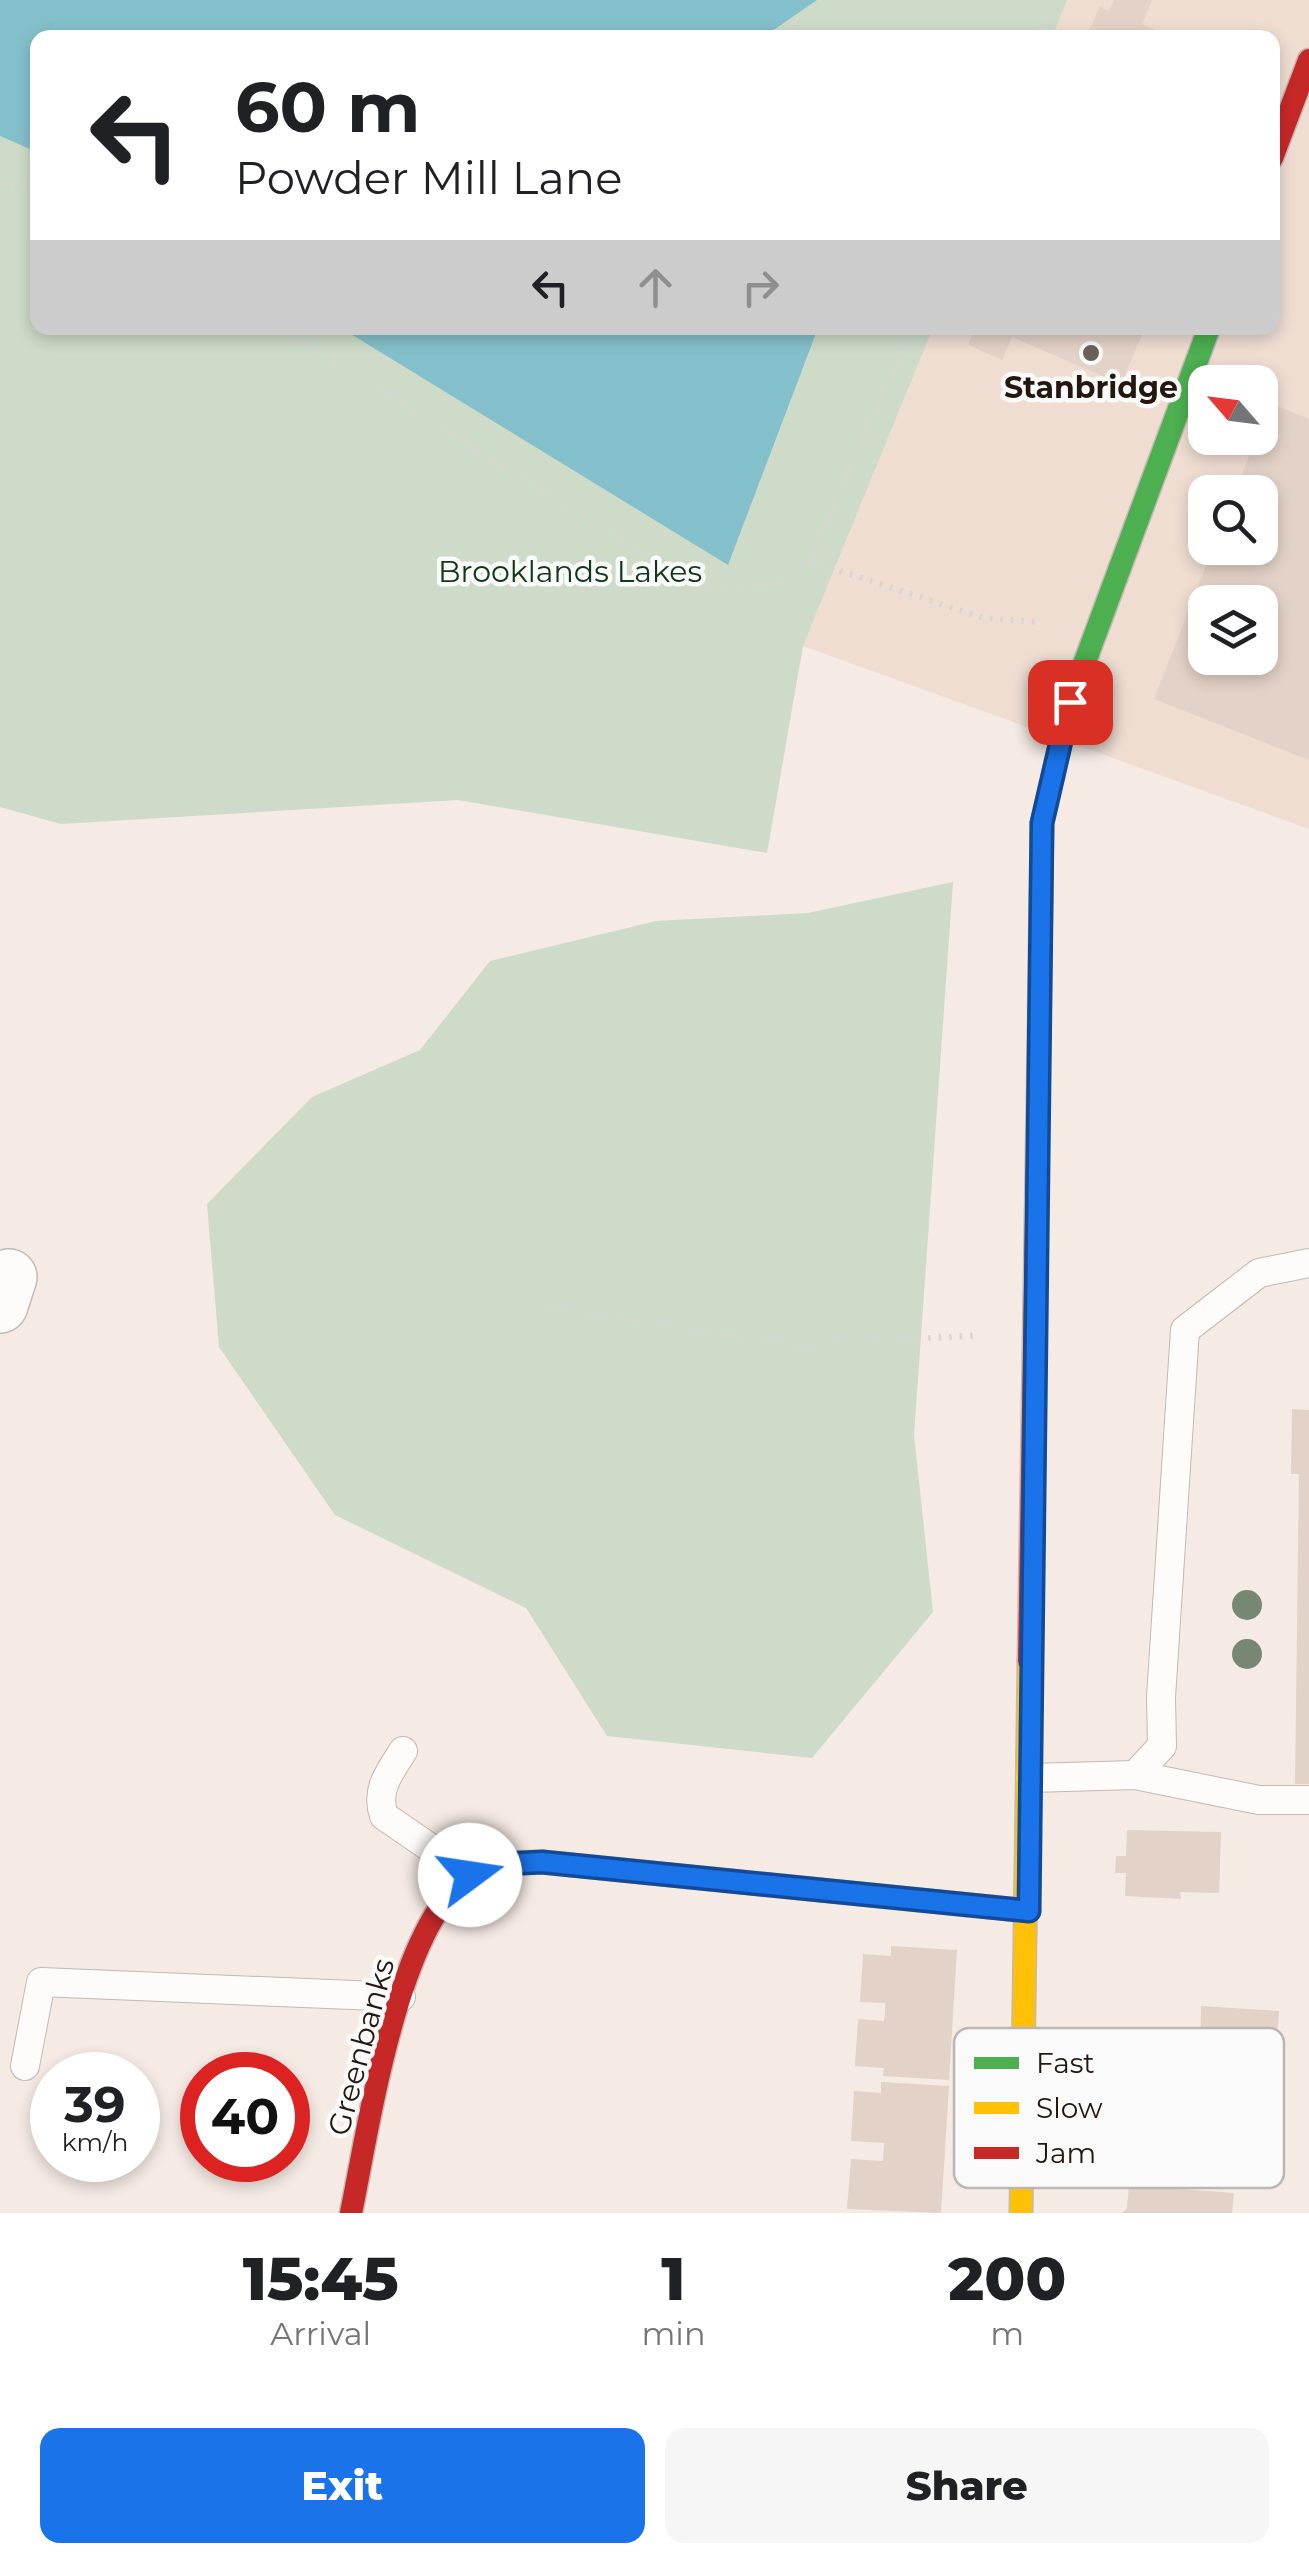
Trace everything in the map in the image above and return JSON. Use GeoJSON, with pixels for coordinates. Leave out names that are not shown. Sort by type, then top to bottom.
{"type":"FeatureCollection","features":[{"type":"Feature","properties":{"kind":"street"},"geometry":{"type":"LineString","coordinates":[[1280,137],[1309,60]]}},
{"type":"Feature","properties":{"kind":"street"},"geometry":{"type":"LineString","coordinates":[[1026,2028],[1042,823],[1070,702],[1206,335]]}},
{"type":"Feature","properties":{"kind":"street"},"geometry":{"type":"LineString","coordinates":[[470,1875],[503,1864],[542,1862],[1029,1911]]}},
{"type":"Feature","properties":{"kind":"street","name":"Greenbanks"},"geometry":{"type":"LineString","coordinates":[[351,2213],[400,1996],[429,1928],[470,1875]]}},
{"type":"Feature","properties":{"kind":"street"},"geometry":{"type":"LineString","coordinates":[[1021,2213],[1022,2188]]}},
{"type":"Feature","properties":{"kind":"lane"},"geometry":{"type":"LineString","coordinates":[[1134,1774],[1162,1746],[1160,1697],[1185,1330],[1259,1273],[1309,1263]]}},
{"type":"Feature","properties":{"kind":"lane"},"geometry":{"type":"LineString","coordinates":[[404,1751],[382,1784],[379,1801],[384,1816],[470,1875]]}},
{"type":"Feature","properties":{"kind":"lane"},"geometry":{"type":"LineString","coordinates":[[1030,1778],[1134,1774],[1259,1800],[1309,1800]]}},
{"type":"Feature","properties":{"kind":"lane"},"geometry":{"type":"LineString","coordinates":[[26,2066],[41,1982],[400,1996]]}},
{"type":"Feature","properties":{"kind":"path"},"geometry":{"type":"LineString","coordinates":[[1040,30],[1053,0]]}},
{"type":"Feature","properties":{"kind":"path"},"geometry":{"type":"LineString","coordinates":[[0,184],[30,191]]}},
{"type":"Feature","properties":{"kind":"path"},"geometry":{"type":"LineString","coordinates":[[290,335],[697,587],[782,584],[810,561],[908,335]]}},
{"type":"Feature","properties":{"kind":"path"},"geometry":{"type":"LineString","coordinates":[[810,561],[984,618],[1050,623]]}},
{"type":"Feature","properties":{"kind":"path"},"geometry":{"type":"LineString","coordinates":[[543,1306],[798,1346],[1035,1332]]}},
{"type":"Feature","properties":{"kind":"shaded area"},"geometry":{"type":"Polygon","coordinates":[[[1067,0],[1309,0],[1309,829],[803,646],[930,335],[1280,335],[1280,30],[1055,30],[1067,0]]]}},
{"type":"Feature","properties":{"kind":"green space","name":"Brooklands Lakes"},"geometry":{"type":"Polygon","coordinates":[[[0,0],[1067,0],[1055,30],[30,30],[30,335],[930,335],[803,646],[767,853],[458,800],[61,824],[0,807],[0,0]]]}},
{"type":"Feature","properties":{"kind":"green space"},"geometry":{"type":"Polygon","coordinates":[[[953,882],[914,1435],[933,1612],[812,1758],[607,1736],[526,1608],[335,1515],[219,1347],[207,1204],[312,1097],[420,1050],[490,961],[656,921],[808,913],[953,882]]]}},
{"type":"Feature","properties":{"kind":"water"},"geometry":{"type":"Polygon","coordinates":[[[0,0],[817,0],[774,30],[30,30],[30,149],[0,136],[0,0]]]}},
{"type":"Feature","properties":{"kind":"water"},"geometry":{"type":"Polygon","coordinates":[[[352,335],[815,335],[728,565],[352,335]]]}},
{"type":"Feature","properties":{"kind":"building"},"geometry":{"type":"Polygon","coordinates":[[[1114,0],[1152,0],[1142,24],[1156,30],[1090,30],[1100,6],[1109,11],[1114,0]]]}},
{"type":"Feature","properties":{"kind":"building","name":"Stanbridge"},"geometry":{"type":"Polygon","coordinates":[[[972,335],[1142,335],[1121,384],[1012,337],[1002,360],[968,345],[972,335]]]}},
{"type":"Feature","properties":{"kind":"building"},"geometry":{"type":"Polygon","coordinates":[[[1278,406],[1309,419],[1309,760],[1154,699],[1188,612],[1188,675],[1278,675],[1278,585],[1199,585],[1206,565],[1278,565],[1278,475],[1242,475],[1250,455],[1278,455],[1278,406]]]}},
{"type":"Feature","properties":{"kind":"building"},"geometry":{"type":"Polygon","coordinates":[[[1292,1409],[1309,1410],[1309,1784],[1295,1784],[1299,1474],[1291,1474],[1292,1409]]]}},
{"type":"Feature","properties":{"kind":"building"},"geometry":{"type":"Polygon","coordinates":[[[1127,1830],[1221,1832],[1219,1893],[1180,1892],[1181,1899],[1125,1896],[1126,1873],[1115,1873],[1116,1856],[1126,1856],[1127,1830]]]}},
{"type":"Feature","properties":{"kind":"building"},"geometry":{"type":"Polygon","coordinates":[[[891,1946],[957,1950],[949,2080],[883,2076],[884,2068],[855,2066],[858,2019],[884,2021],[885,2012],[885,2003],[860,2002],[863,1954],[891,1956],[891,1946]]]}},
{"type":"Feature","properties":{"kind":"building"},"geometry":{"type":"Polygon","coordinates":[[[1201,2006],[1279,2011],[1278,2028],[1201,2028],[1201,2006]]]}},
{"type":"Feature","properties":{"kind":"building"},"geometry":{"type":"Polygon","coordinates":[[[881,2082],[949,2086],[941,2213],[847,2209],[851,2159],[883,2161],[884,2143],[851,2141],[854,2091],[881,2093],[881,2082]]]}},
{"type":"Feature","properties":{"kind":"building"},"geometry":{"type":"Polygon","coordinates":[[[1129,2188],[1234,2193],[1232,2213],[1122,2213],[1127,2209],[1129,2188]]]}},
{"type":"Feature","properties":{"kind":"traffic: fast"},"geometry":{"type":"LineString","coordinates":[[1039,1031],[1042,823],[1070,702],[1206,335]]}},
{"type":"Feature","properties":{"kind":"traffic: slow"},"geometry":{"type":"LineString","coordinates":[[1024,2028],[1029,1661]]}},
{"type":"Feature","properties":{"kind":"traffic: slow"},"geometry":{"type":"LineString","coordinates":[[1021,2188],[1021,2213]]}},
{"type":"Feature","properties":{"kind":"traffic: jam"},"geometry":{"type":"LineString","coordinates":[[1280,137],[1309,60]]}},
{"type":"Feature","properties":{"kind":"traffic: jam"},"geometry":{"type":"LineString","coordinates":[[1029,1661],[1039,1031]]}},
{"type":"Feature","properties":{"kind":"traffic: jam"},"geometry":{"type":"LineString","coordinates":[[351,2213],[377,2081],[406,1978],[425,1933],[448,1897],[482,1869],[507,1863],[542,1862],[1029,1911]]}},
{"type":"Feature","properties":{"kind":"place","name":"Stanbridge"},"geometry":{"type":"Point","coordinates":[1091,353]}},
{"type":"Feature","properties":{"kind":"route"},"geometry":{"type":"LineString","coordinates":[[470,1875],[503,1864],[542,1862],[1029,1911],[1042,823],[1070,702]]}}]}
